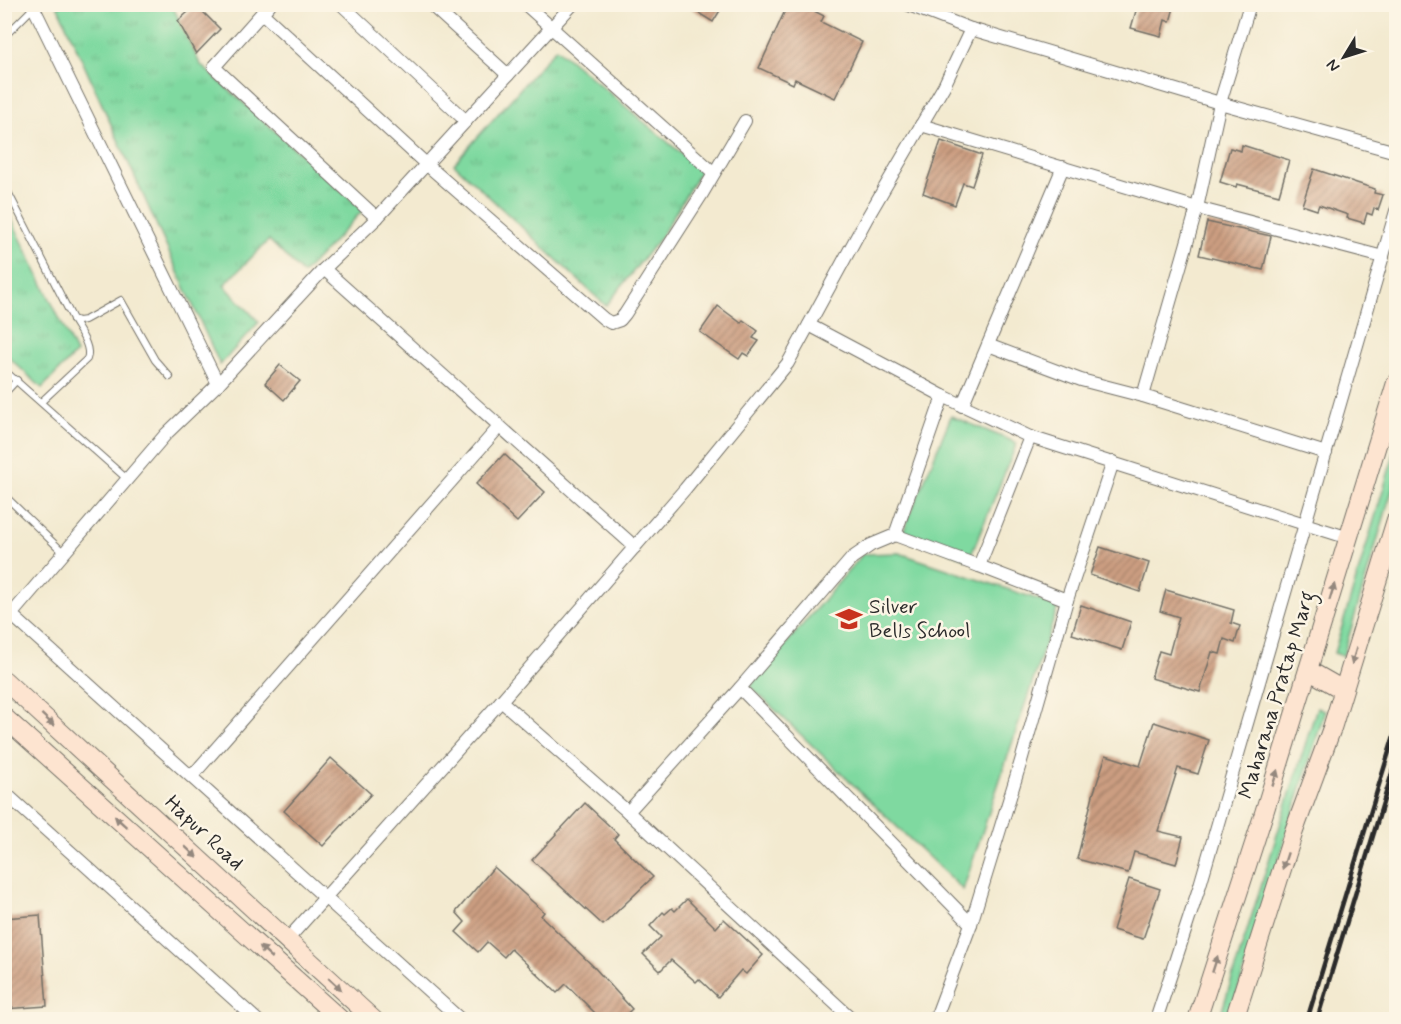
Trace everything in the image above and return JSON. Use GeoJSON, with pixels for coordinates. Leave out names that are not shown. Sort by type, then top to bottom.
{"type":"FeatureCollection","features":[{"type":"Feature","properties":{"kind":"main road","name":"Maharana Pratap Marg"},"geometry":{"type":"LineString","coordinates":[[1197,1020],[1396,383]]}},
{"type":"Feature","properties":{"kind":"main road"},"geometry":{"type":"LineString","coordinates":[[1234,1020],[1294,831],[1343,690],[1396,520]]}},
{"type":"Feature","properties":{"kind":"main road"},"geometry":{"type":"LineString","coordinates":[[1308,670],[1343,690]]}},
{"type":"Feature","properties":{"kind":"main road","name":"Hapur Road"},"geometry":{"type":"LineString","coordinates":[[4,680],[374,1020]]}},
{"type":"Feature","properties":{"kind":"main road"},"geometry":{"type":"LineString","coordinates":[[4,717],[341,1020]]}},
{"type":"Feature","properties":{"kind":"street"},"geometry":{"type":"LineString","coordinates":[[341,4],[466,121]]}},
{"type":"Feature","properties":{"kind":"street"},"geometry":{"type":"LineString","coordinates":[[430,4],[508,75]]}},
{"type":"Feature","properties":{"kind":"street"},"geometry":{"type":"LineString","coordinates":[[525,4],[714,173]]}},
{"type":"Feature","properties":{"kind":"street"},"geometry":{"type":"LineString","coordinates":[[461,1020],[192,776],[7,615],[64,554],[166,434],[218,384],[324,269],[377,218],[573,4]]}},
{"type":"Feature","properties":{"kind":"street"},"geometry":{"type":"LineString","coordinates":[[906,4],[971,29],[1220,104],[1396,152]]}},
{"type":"Feature","properties":{"kind":"street"},"geometry":{"type":"LineString","coordinates":[[1143,396],[1197,208],[1220,104],[1250,4]]}},
{"type":"Feature","properties":{"kind":"street"},"geometry":{"type":"LineString","coordinates":[[33,6],[218,384]]}},
{"type":"Feature","properties":{"kind":"street"},"geometry":{"type":"LineString","coordinates":[[377,218],[214,67],[266,9],[426,164],[611,323],[620,320],[625,314],[744,122]]}},
{"type":"Feature","properties":{"kind":"street"},"geometry":{"type":"LineString","coordinates":[[287,940],[635,547],[788,363],[867,218],[944,86],[971,29]]}},
{"type":"Feature","properties":{"kind":"street"},"geometry":{"type":"LineString","coordinates":[[921,125],[1197,208],[1383,257]]}},
{"type":"Feature","properties":{"kind":"street"},"geometry":{"type":"LineString","coordinates":[[962,406],[1063,167]]}},
{"type":"Feature","properties":{"kind":"street"},"geometry":{"type":"LineString","coordinates":[[1156,1020],[1200,885],[1396,211]]}},
{"type":"Feature","properties":{"kind":"street"},"geometry":{"type":"LineString","coordinates":[[324,269],[635,547]]}},
{"type":"Feature","properties":{"kind":"street"},"geometry":{"type":"LineString","coordinates":[[809,325],[962,406],[1030,437],[1349,538]]}},
{"type":"Feature","properties":{"kind":"street"},"geometry":{"type":"LineString","coordinates":[[988,345],[1081,380],[1143,396],[1326,453]]}},
{"type":"Feature","properties":{"kind":"street"},"geometry":{"type":"LineString","coordinates":[[895,535],[943,396]]}},
{"type":"Feature","properties":{"kind":"street"},"geometry":{"type":"LineString","coordinates":[[192,776],[499,427]]}},
{"type":"Feature","properties":{"kind":"street"},"geometry":{"type":"LineString","coordinates":[[979,566],[1030,437]]}},
{"type":"Feature","properties":{"kind":"street"},"geometry":{"type":"LineString","coordinates":[[935,1020],[971,924],[1067,600],[1113,462]]}},
{"type":"Feature","properties":{"kind":"street"},"geometry":{"type":"LineString","coordinates":[[628,812],[740,688],[852,558],[871,545],[895,535],[1067,600]]}},
{"type":"Feature","properties":{"kind":"street"},"geometry":{"type":"LineString","coordinates":[[740,688],[971,924]]}},
{"type":"Feature","properties":{"kind":"street"},"geometry":{"type":"LineString","coordinates":[[501,701],[628,812],[853,1020]]}},
{"type":"Feature","properties":{"kind":"street"},"geometry":{"type":"LineString","coordinates":[[4,792],[257,1020]]}},
{"type":"Feature","properties":{"kind":"lane"},"geometry":{"type":"LineString","coordinates":[[4,37],[33,6]]}},
{"type":"Feature","properties":{"kind":"lane"},"geometry":{"type":"LineString","coordinates":[[4,184],[89,354],[87,359],[41,402]]}},
{"type":"Feature","properties":{"kind":"lane"},"geometry":{"type":"LineString","coordinates":[[73,319],[85,320],[121,300],[155,360],[170,377]]}},
{"type":"Feature","properties":{"kind":"lane"},"geometry":{"type":"LineString","coordinates":[[4,369],[128,480]]}},
{"type":"Feature","properties":{"kind":"lane"},"geometry":{"type":"LineString","coordinates":[[4,394],[17,380]]}},
{"type":"Feature","properties":{"kind":"lane"},"geometry":{"type":"LineString","coordinates":[[4,495],[64,554]]}},
{"type":"Feature","properties":{"kind":"green space"},"geometry":{"type":"Polygon","coordinates":[[[57,5],[172,5],[200,64],[363,210],[303,274],[269,240],[224,285],[259,322],[220,365],[57,5]]]}},
{"type":"Feature","properties":{"kind":"green space"},"geometry":{"type":"Polygon","coordinates":[[[556,48],[701,170],[662,235],[606,306],[454,164],[556,48]]]}},
{"type":"Feature","properties":{"kind":"green space"},"geometry":{"type":"Polygon","coordinates":[[[5,206],[76,353],[42,388],[5,354],[5,206]]]}},
{"type":"Feature","properties":{"kind":"green space"},"geometry":{"type":"Polygon","coordinates":[[[951,416],[1017,443],[969,560],[903,532],[951,416]]]}},
{"type":"Feature","properties":{"kind":"green space"},"geometry":{"type":"Polygon","coordinates":[[[1396,447],[1396,477],[1343,656],[1334,653],[1396,447]]]}},
{"type":"Feature","properties":{"kind":"green space"},"geometry":{"type":"Polygon","coordinates":[[[899,553],[1058,606],[963,890],[750,686],[863,554],[899,553]]]}},
{"type":"Feature","properties":{"kind":"green space"},"geometry":{"type":"Polygon","coordinates":[[[1317,707],[1325,711],[1229,1019],[1219,1020],[1317,707]]]}},
{"type":"Feature","properties":{"kind":"building"},"geometry":{"type":"Polygon","coordinates":[[[684,4],[724,4],[713,22],[684,4]]]}},
{"type":"Feature","properties":{"kind":"building"},"geometry":{"type":"Polygon","coordinates":[[[788,4],[801,4],[824,16],[821,22],[862,42],[835,98],[795,79],[793,84],[759,68],[788,4]]]}},
{"type":"Feature","properties":{"kind":"building"},"geometry":{"type":"Polygon","coordinates":[[[1138,4],[1175,4],[1170,22],[1165,20],[1161,36],[1131,28],[1138,4]]]}},
{"type":"Feature","properties":{"kind":"building"},"geometry":{"type":"Polygon","coordinates":[[[196,5],[220,29],[196,54],[178,21],[196,5]]]}},
{"type":"Feature","properties":{"kind":"building"},"geometry":{"type":"Polygon","coordinates":[[[941,141],[982,155],[972,186],[963,183],[955,205],[923,193],[941,141]]]}},
{"type":"Feature","properties":{"kind":"building"},"geometry":{"type":"Polygon","coordinates":[[[1242,145],[1289,160],[1279,195],[1220,182],[1230,148],[1241,151],[1242,145]]]}},
{"type":"Feature","properties":{"kind":"building"},"geometry":{"type":"Polygon","coordinates":[[[1314,169],[1375,189],[1374,193],[1383,195],[1378,210],[1374,208],[1372,215],[1367,213],[1364,223],[1319,205],[1317,210],[1302,205],[1314,169]]]}},
{"type":"Feature","properties":{"kind":"building"},"geometry":{"type":"Polygon","coordinates":[[[1207,222],[1271,236],[1263,270],[1199,255],[1207,222]]]}},
{"type":"Feature","properties":{"kind":"building"},"geometry":{"type":"Polygon","coordinates":[[[718,306],[741,323],[743,320],[758,331],[753,338],[759,341],[748,356],[743,353],[739,359],[700,332],[718,306]]]}},
{"type":"Feature","properties":{"kind":"building"},"geometry":{"type":"Polygon","coordinates":[[[280,365],[300,381],[284,400],[265,383],[280,365]]]}},
{"type":"Feature","properties":{"kind":"building"},"geometry":{"type":"Polygon","coordinates":[[[504,454],[545,492],[517,522],[476,484],[504,454]]]}},
{"type":"Feature","properties":{"kind":"building"},"geometry":{"type":"Polygon","coordinates":[[[1100,547],[1149,563],[1140,592],[1090,575],[1100,547]]]}},
{"type":"Feature","properties":{"kind":"building"},"geometry":{"type":"Polygon","coordinates":[[[1166,590],[1234,610],[1231,623],[1240,626],[1235,643],[1224,639],[1220,654],[1212,652],[1200,692],[1151,678],[1159,651],[1169,654],[1179,617],[1160,611],[1166,590]]]}},
{"type":"Feature","properties":{"kind":"building"},"geometry":{"type":"Polygon","coordinates":[[[1081,605],[1131,622],[1122,650],[1072,634],[1081,605]]]}},
{"type":"Feature","properties":{"kind":"building"},"geometry":{"type":"Polygon","coordinates":[[[1154,722],[1209,740],[1198,774],[1178,768],[1158,831],[1183,837],[1176,864],[1134,852],[1128,873],[1077,859],[1106,755],[1140,766],[1154,722]]]}},
{"type":"Feature","properties":{"kind":"building"},"geometry":{"type":"Polygon","coordinates":[[[331,758],[371,794],[323,846],[284,811],[331,758]]]}},
{"type":"Feature","properties":{"kind":"building"},"geometry":{"type":"Polygon","coordinates":[[[585,803],[618,834],[614,839],[653,877],[603,925],[532,860],[585,803]]]}},
{"type":"Feature","properties":{"kind":"building"},"geometry":{"type":"Polygon","coordinates":[[[494,867],[544,912],[541,916],[593,966],[632,1009],[620,1020],[602,1020],[566,984],[557,993],[511,949],[504,957],[487,942],[478,952],[456,932],[465,922],[456,912],[494,867]]]}},
{"type":"Feature","properties":{"kind":"building"},"geometry":{"type":"Polygon","coordinates":[[[1129,879],[1160,889],[1143,939],[1113,930],[1129,879]]]}},
{"type":"Feature","properties":{"kind":"building"},"geometry":{"type":"Polygon","coordinates":[[[687,899],[716,928],[724,919],[763,955],[746,974],[741,970],[718,997],[699,979],[696,982],[671,960],[660,971],[643,954],[661,937],[650,926],[663,912],[665,914],[672,908],[675,911],[687,899]]]}},
{"type":"Feature","properties":{"kind":"building"},"geometry":{"type":"Polygon","coordinates":[[[40,915],[47,1006],[4,1009],[4,918],[40,915]]]}},
{"type":"Feature","properties":{"kind":"railway"},"geometry":{"type":"LineString","coordinates":[[1307,1020],[1396,729]]}},
{"type":"Feature","properties":{"kind":"railway"},"geometry":{"type":"LineString","coordinates":[[1317,1020],[1396,760]]}},
{"type":"Feature","properties":{"kind":"place","name":"Silver Bells School"},"geometry":{"type":"Point","coordinates":[849,619]}}]}
